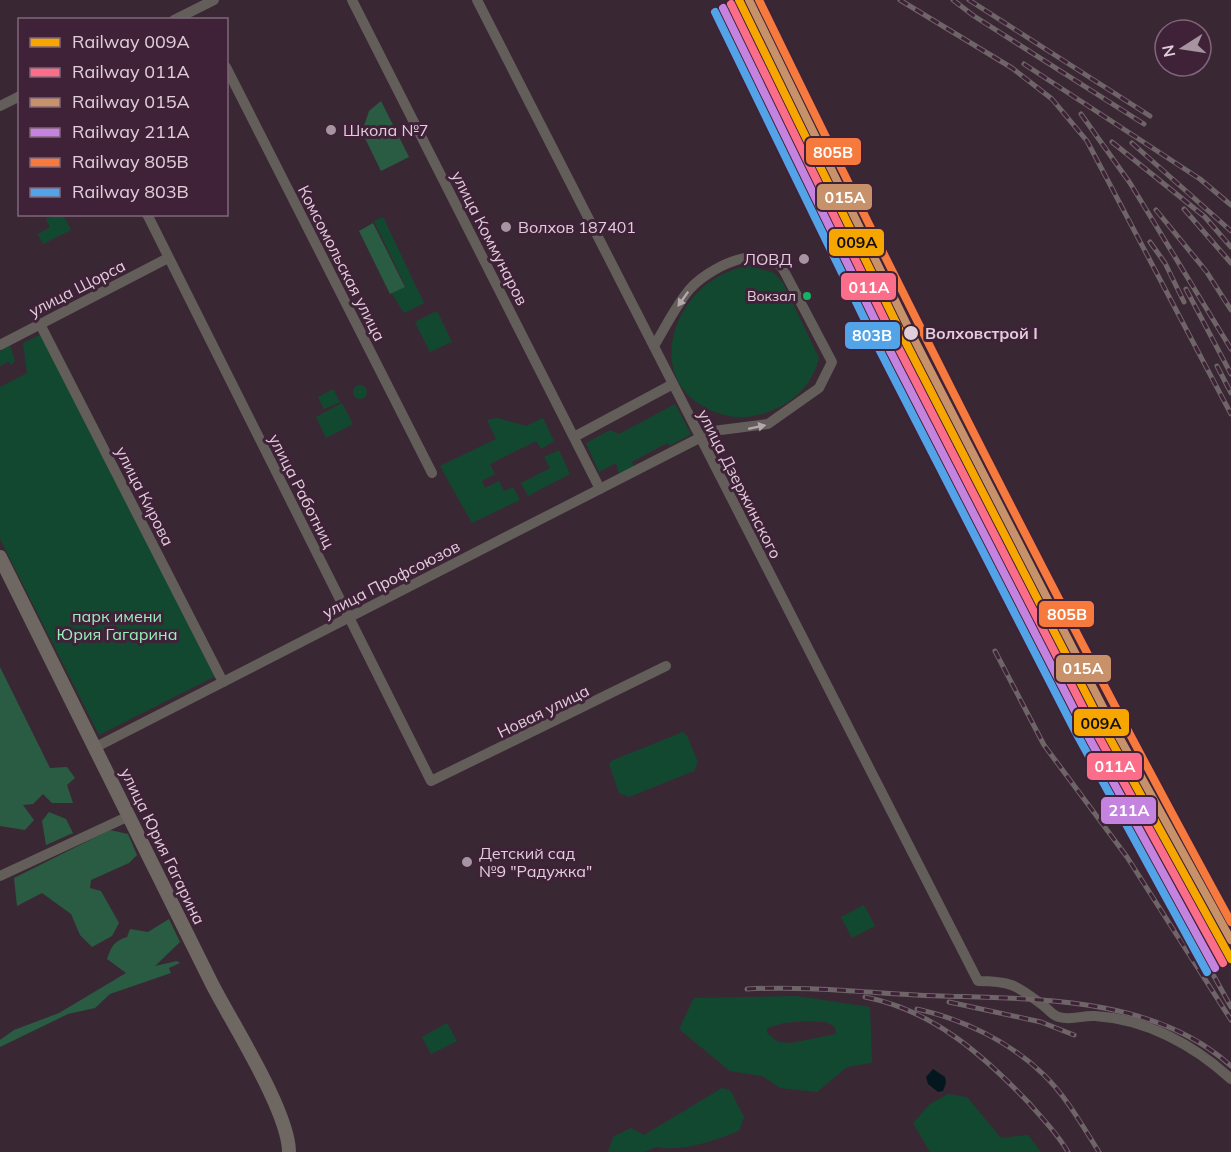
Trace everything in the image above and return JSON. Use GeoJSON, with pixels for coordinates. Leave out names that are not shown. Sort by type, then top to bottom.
{"type":"FeatureCollection","features":[{"type":"Feature","properties":{"kind":"main road","name":"улица Юрия Гагарина"},"geometry":{"type":"LineString","coordinates":[[2,565],[96,747],[270,1096],[284,1127],[289,1152]]}},
{"type":"Feature","properties":{"kind":"street"},"geometry":{"type":"LineString","coordinates":[[178,18],[214,0]]}},
{"type":"Feature","properties":{"kind":"street","name":"улица Коммунаров"},"geometry":{"type":"LineString","coordinates":[[352,0],[600,489]]}},
{"type":"Feature","properties":{"kind":"street","name":"улица Дзержинского"},"geometry":{"type":"LineString","coordinates":[[477,0],[978,981],[1014,983],[1056,1017],[1070,1020],[1093,1016],[1123,1020],[1157,1030],[1207,1057],[1231,1079]]}},
{"type":"Feature","properties":{"kind":"street"},"geometry":{"type":"LineString","coordinates":[[197,9],[202,18]]}},
{"type":"Feature","properties":{"kind":"street","name":"Комсомольская улица"},"geometry":{"type":"LineString","coordinates":[[228,71],[432,474]]}},
{"type":"Feature","properties":{"kind":"street"},"geometry":{"type":"LineString","coordinates":[[0,106],[18,97]]}},
{"type":"Feature","properties":{"kind":"street","name":"улица Работниц"},"geometry":{"type":"LineString","coordinates":[[148,216],[431,780]]}},
{"type":"Feature","properties":{"kind":"street"},"geometry":{"type":"LineString","coordinates":[[654,346],[690,289],[724,264],[753,256],[779,263],[832,362],[819,388],[768,424],[745,429],[713,431],[700,437]]}},
{"type":"Feature","properties":{"kind":"street","name":"улица Щорса"},"geometry":{"type":"LineString","coordinates":[[0,345],[168,258]]}},
{"type":"Feature","properties":{"kind":"street","name":"улица Кирова"},"geometry":{"type":"LineString","coordinates":[[40,324],[223,682]]}},
{"type":"Feature","properties":{"kind":"street"},"geometry":{"type":"LineString","coordinates":[[574,437],[673,384]]}},
{"type":"Feature","properties":{"kind":"street","name":"улица Профсоюзов"},"geometry":{"type":"LineString","coordinates":[[96,747],[700,437]]}},
{"type":"Feature","properties":{"kind":"street","name":"Новая улица"},"geometry":{"type":"LineString","coordinates":[[431,780],[666,666]]}},
{"type":"Feature","properties":{"kind":"street"},"geometry":{"type":"LineString","coordinates":[[0,876],[129,816]]}},
{"type":"Feature","properties":{"kind":"green space"},"geometry":{"type":"Polygon","coordinates":[[[381,101],[409,157],[381,171],[362,132],[369,111],[381,101]]]}},
{"type":"Feature","properties":{"kind":"green space"},"geometry":{"type":"Polygon","coordinates":[[[53,216],[64,216],[71,230],[43,244],[38,234],[50,227],[46,219],[53,216]]]}},
{"type":"Feature","properties":{"kind":"green space"},"geometry":{"type":"Polygon","coordinates":[[[383,217],[424,303],[404,313],[391,292],[405,285],[374,221],[383,217]]]}},
{"type":"Feature","properties":{"kind":"green space"},"geometry":{"type":"Polygon","coordinates":[[[373,223],[405,287],[390,294],[359,231],[373,223]]]}},
{"type":"Feature","properties":{"kind":"green space"},"geometry":{"type":"Polygon","coordinates":[[[751,266],[774,273],[783,283],[819,358],[813,375],[803,389],[789,401],[765,413],[751,417],[737,417],[715,412],[691,397],[676,377],[671,354],[675,330],[686,308],[702,288],[725,273],[751,266]]]}},
{"type":"Feature","properties":{"kind":"green space"},"geometry":{"type":"Polygon","coordinates":[[[437,311],[452,342],[430,352],[415,322],[437,311]]]}},
{"type":"Feature","properties":{"kind":"green space","name":"парк имени Юрия Гагарина"},"geometry":{"type":"Polygon","coordinates":[[[42,334],[218,675],[99,735],[0,539],[0,387],[27,373],[23,343],[42,334]]]}},
{"type":"Feature","properties":{"kind":"green space"},"geometry":{"type":"Polygon","coordinates":[[[10,345],[15,361],[11,365],[9,361],[0,366],[0,351],[10,345]]]}},
{"type":"Feature","properties":{"kind":"green space"},"geometry":{"type":"Polygon","coordinates":[[[357,385],[363,385],[367,392],[363,399],[357,399],[353,395],[353,389],[357,385]]]}},
{"type":"Feature","properties":{"kind":"green space"},"geometry":{"type":"Polygon","coordinates":[[[333,389],[340,402],[324,409],[318,397],[333,389]]]}},
{"type":"Feature","properties":{"kind":"green space"},"geometry":{"type":"Polygon","coordinates":[[[342,403],[353,424],[326,438],[316,417],[342,403]]]}},
{"type":"Feature","properties":{"kind":"green space"},"geometry":{"type":"Polygon","coordinates":[[[675,404],[691,434],[670,446],[667,443],[632,462],[634,467],[619,474],[616,463],[599,472],[586,443],[610,430],[619,434],[675,404]]]}},
{"type":"Feature","properties":{"kind":"green space"},"geometry":{"type":"Polygon","coordinates":[[[497,418],[526,426],[543,418],[554,441],[541,449],[536,441],[490,464],[495,474],[482,481],[485,488],[499,481],[504,491],[513,487],[520,500],[472,523],[440,466],[496,439],[487,420],[497,418]]]}},
{"type":"Feature","properties":{"kind":"green space"},"geometry":{"type":"Polygon","coordinates":[[[559,450],[570,474],[528,496],[521,483],[550,468],[544,457],[559,450]]]}},
{"type":"Feature","properties":{"kind":"green space"},"geometry":{"type":"Polygon","coordinates":[[[0,667],[50,768],[67,767],[75,778],[67,785],[73,803],[52,803],[43,794],[33,804],[23,805],[34,820],[25,830],[0,826],[0,667]]]}},
{"type":"Feature","properties":{"kind":"green space"},"geometry":{"type":"Polygon","coordinates":[[[683,732],[698,762],[694,771],[629,797],[619,793],[609,764],[613,760],[683,732]]]}},
{"type":"Feature","properties":{"kind":"green space"},"geometry":{"type":"Polygon","coordinates":[[[49,812],[66,819],[73,833],[46,845],[42,821],[49,812]]]}},
{"type":"Feature","properties":{"kind":"green space"},"geometry":{"type":"Polygon","coordinates":[[[110,830],[128,834],[137,855],[129,863],[91,880],[90,888],[101,891],[119,923],[112,936],[92,947],[80,935],[71,914],[42,893],[17,906],[14,878],[110,830]]]}},
{"type":"Feature","properties":{"kind":"green space"},"geometry":{"type":"Polygon","coordinates":[[[864,905],[875,926],[852,938],[841,917],[864,905]]]}},
{"type":"Feature","properties":{"kind":"green space"},"geometry":{"type":"Polygon","coordinates":[[[169,919],[180,942],[155,966],[177,961],[180,963],[169,968],[171,973],[110,994],[95,1008],[68,1014],[0,1047],[0,1040],[14,1030],[59,1013],[126,973],[107,959],[114,945],[127,937],[130,929],[148,932],[169,919]]]}},
{"type":"Feature","properties":{"kind":"green space"},"geometry":{"type":"Polygon","coordinates":[[[796,996],[870,1007],[872,1063],[847,1067],[817,1092],[780,1088],[762,1076],[730,1071],[679,1029],[694,998],[796,996]],[[826,1022],[784,1023],[767,1028],[767,1033],[778,1042],[791,1043],[836,1034],[835,1027],[826,1022]]]}},
{"type":"Feature","properties":{"kind":"green space"},"geometry":{"type":"Polygon","coordinates":[[[447,1023],[457,1041],[431,1054],[422,1037],[447,1023]]]}},
{"type":"Feature","properties":{"kind":"green space"},"geometry":{"type":"Polygon","coordinates":[[[722,1088],[730,1090],[744,1117],[739,1131],[687,1147],[656,1147],[644,1152],[608,1152],[613,1137],[631,1128],[644,1135],[722,1088]]]}},
{"type":"Feature","properties":{"kind":"green space"},"geometry":{"type":"Polygon","coordinates":[[[948,1094],[967,1097],[1001,1138],[1028,1135],[1041,1152],[930,1152],[913,1123],[930,1104],[948,1094]]]}},
{"type":"Feature","properties":{"kind":"water"},"geometry":{"type":"Polygon","coordinates":[[[933,1069],[945,1077],[946,1083],[943,1091],[938,1092],[928,1084],[926,1077],[933,1069]]]}},
{"type":"Feature","properties":{"kind":"railway"},"geometry":{"type":"LineString","coordinates":[[900,0],[1012,68],[1052,99],[1087,141],[1231,414]]}},
{"type":"Feature","properties":{"kind":"railway"},"geometry":{"type":"LineString","coordinates":[[953,0],[974,16],[1144,124]]}},
{"type":"Feature","properties":{"kind":"railway"},"geometry":{"type":"LineString","coordinates":[[969,0],[1150,116]]}},
{"type":"Feature","properties":{"kind":"railway"},"geometry":{"type":"LineString","coordinates":[[1024,64],[1200,179],[1231,205]]}},
{"type":"Feature","properties":{"kind":"railway"},"geometry":{"type":"LineString","coordinates":[[1081,114],[1130,183],[1231,349]]}},
{"type":"Feature","properties":{"kind":"railway"},"geometry":{"type":"LineString","coordinates":[[1112,142],[1205,217],[1231,247]]}},
{"type":"Feature","properties":{"kind":"railway"},"geometry":{"type":"LineString","coordinates":[[1132,143],[1231,231]]}},
{"type":"Feature","properties":{"kind":"railway"},"geometry":{"type":"LineString","coordinates":[[1184,209],[1231,263]]}},
{"type":"Feature","properties":{"kind":"railway"},"geometry":{"type":"LineString","coordinates":[[1156,210],[1206,271],[1231,310]]}},
{"type":"Feature","properties":{"kind":"railway"},"geometry":{"type":"LineString","coordinates":[[1150,242],[1165,263],[1184,302]]}},
{"type":"Feature","properties":{"kind":"railway"},"geometry":{"type":"LineString","coordinates":[[1186,289],[1231,374]]}},
{"type":"Feature","properties":{"kind":"railway"},"geometry":{"type":"LineString","coordinates":[[1217,366],[1231,393]]}},
{"type":"Feature","properties":{"kind":"railway"},"geometry":{"type":"LineString","coordinates":[[995,651],[1044,745],[1127,857],[1231,1020]]}},
{"type":"Feature","properties":{"kind":"railway"},"geometry":{"type":"LineString","coordinates":[[1052,678],[1188,942]]}},
{"type":"Feature","properties":{"kind":"railway"},"geometry":{"type":"LineString","coordinates":[[1189,931],[1231,1007]]}},
{"type":"Feature","properties":{"kind":"railway"},"geometry":{"type":"LineString","coordinates":[[747,989],[810,989],[1081,1004],[1122,1012],[1161,1024],[1198,1042],[1231,1066]]}},
{"type":"Feature","properties":{"kind":"railway"},"geometry":{"type":"LineString","coordinates":[[865,997],[912,1012],[934,1023],[974,1051],[1028,1102],[1055,1132],[1068,1152]]}},
{"type":"Feature","properties":{"kind":"railway"},"geometry":{"type":"LineString","coordinates":[[949,1002],[1041,1022],[1074,1035]]}},
{"type":"Feature","properties":{"kind":"railway"},"geometry":{"type":"LineString","coordinates":[[917,1009],[968,1025],[1000,1042],[1030,1062],[1059,1092],[1099,1152]]}},
{"type":"Feature","properties":{"kind":"rail line","name":"009А"},"geometry":{"type":"LineString","coordinates":[[739,0],[903,337],[1098,717],[1231,959]]}},
{"type":"Feature","properties":{"kind":"rail line","name":"015А"},"geometry":{"type":"LineString","coordinates":[[749,0],[911,333],[1106,713],[1231,940]]}},
{"type":"Feature","properties":{"kind":"rail line","name":"805В"},"geometry":{"type":"LineString","coordinates":[[759,0],[989,464],[1108,694],[1231,922]]}},
{"type":"Feature","properties":{"kind":"rail line","name":"011А"},"geometry":{"type":"LineString","coordinates":[[731,4],[895,341],[1090,721],[1223,963]]}},
{"type":"Feature","properties":{"kind":"rail line","name":"211А"},"geometry":{"type":"LineString","coordinates":[[723,8],[887,345],[1082,725],[1215,968]]}},
{"type":"Feature","properties":{"kind":"rail line","name":"803В"},"geometry":{"type":"LineString","coordinates":[[715,12],[879,349],[1074,729],[1207,972]]}},
{"type":"Feature","properties":{"kind":"place","name":"Школа №7"},"geometry":{"type":"Point","coordinates":[331,130]}},
{"type":"Feature","properties":{"kind":"place","name":"Волхов 187401"},"geometry":{"type":"Point","coordinates":[506,227]}},
{"type":"Feature","properties":{"kind":"place","name":"ЛОВД"},"geometry":{"type":"Point","coordinates":[804,259]}},
{"type":"Feature","properties":{"kind":"place","name":"Вокзал"},"geometry":{"type":"Point","coordinates":[807,296]}},
{"type":"Feature","properties":{"kind":"place","name":"Волховстрой I"},"geometry":{"type":"Point","coordinates":[911,333]}},
{"type":"Feature","properties":{"kind":"place","name":"Детский cад №9 \"Радужка\""},"geometry":{"type":"Point","coordinates":[467,862]}}]}
